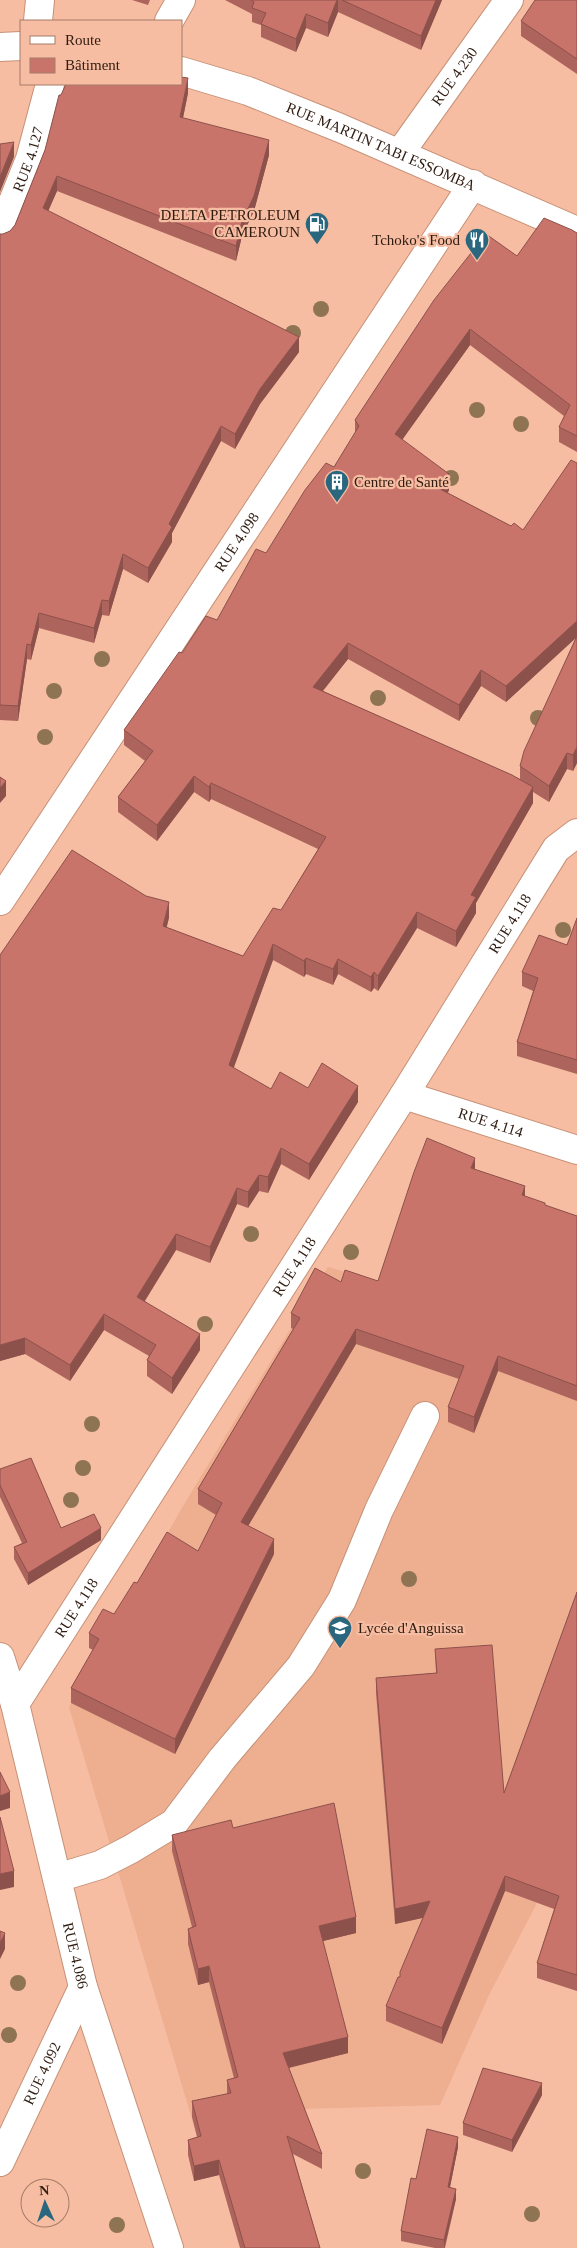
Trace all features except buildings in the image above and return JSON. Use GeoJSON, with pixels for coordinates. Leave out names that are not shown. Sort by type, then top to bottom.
{"type":"FeatureCollection","features":[{"type":"Feature","properties":{"kind":"street"},"geometry":{"type":"LineString","coordinates":[[38,20],[40,0]]}},
{"type":"Feature","properties":{"kind":"street"},"geometry":{"type":"LineString","coordinates":[[170,20],[181,0]]}},
{"type":"Feature","properties":{"kind":"street","name":"RUE 4.230"},"geometry":{"type":"LineString","coordinates":[[400,152],[509,0]]}},
{"type":"Feature","properties":{"kind":"street"},"geometry":{"type":"LineString","coordinates":[[0,47],[20,46]]}},
{"type":"Feature","properties":{"kind":"street","name":"RUE MARTIN TABI ESSOMBA"},"geometry":{"type":"LineString","coordinates":[[182,71],[248,91],[400,152],[577,231]]}},
{"type":"Feature","properties":{"kind":"street","name":"RUE 4.127"},"geometry":{"type":"LineString","coordinates":[[0,234],[30,159],[50,85]]}},
{"type":"Feature","properties":{"kind":"street","name":"RUE 4.098"},"geometry":{"type":"LineString","coordinates":[[0,901],[473,184]]}},
{"type":"Feature","properties":{"kind":"street","name":"RUE 4.118"},"geometry":{"type":"LineString","coordinates":[[15,1704],[404,1095],[556,849],[577,834]]}},
{"type":"Feature","properties":{"kind":"street","name":"RUE 4.114"},"geometry":{"type":"LineString","coordinates":[[404,1095],[577,1150]]}},
{"type":"Feature","properties":{"kind":"street"},"geometry":{"type":"LineString","coordinates":[[57,1878],[100,1865],[174,1823],[222,1759],[301,1666],[342,1600],[379,1510],[425,1416]]}},
{"type":"Feature","properties":{"kind":"street","name":"RUE 4.086"},"geometry":{"type":"LineString","coordinates":[[0,1657],[15,1704],[83,1987],[169,2248]]}},
{"type":"Feature","properties":{"kind":"street","name":"RUE 4.092"},"geometry":{"type":"LineString","coordinates":[[0,2162],[83,1987]]}},
{"type":"Feature","properties":{"kind":"shaded area","name":"Lycée d'Anguissa"},"geometry":{"type":"Polygon","coordinates":[[[328,1267],[523,1322],[577,1340],[577,1808],[535,1907],[489,1995],[440,2105],[299,2109],[197,2136],[69,1707],[183,1506],[328,1267]]]}},
{"type":"Feature","properties":{"kind":"place","name":"DELTA PETROLEUM CAMEROUN"},"geometry":{"type":"Point","coordinates":[317,245]}},
{"type":"Feature","properties":{"kind":"place","name":"Tchoko's Food"},"geometry":{"type":"Point","coordinates":[477,261]}},
{"type":"Feature","properties":{"kind":"place","name":"Centre de Santé"},"geometry":{"type":"Point","coordinates":[337,503]}},
{"type":"Feature","properties":{"kind":"place","name":"Lycée d'Anguissa"},"geometry":{"type":"Point","coordinates":[340,1649]}}]}
